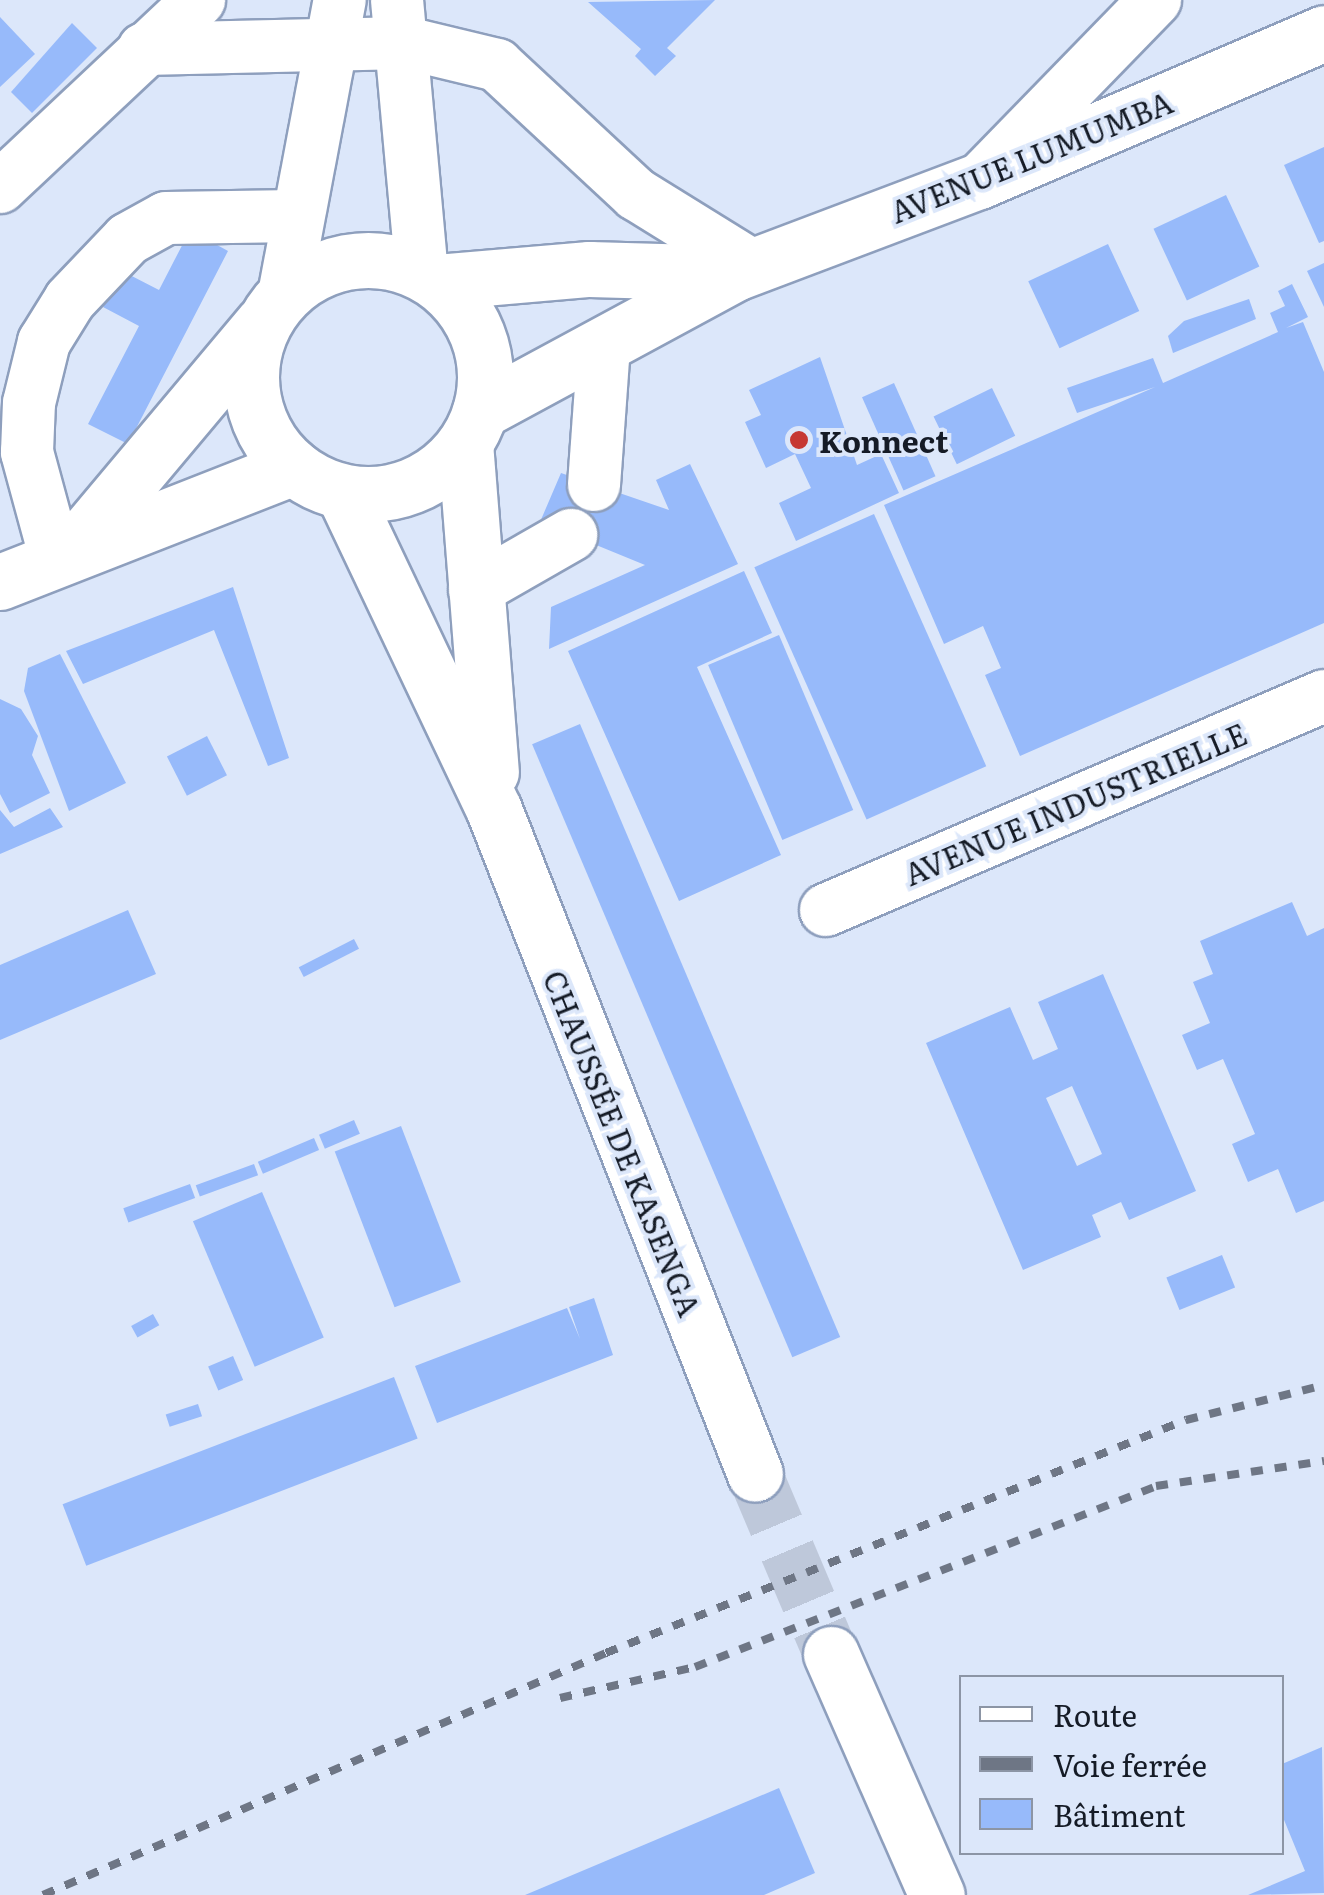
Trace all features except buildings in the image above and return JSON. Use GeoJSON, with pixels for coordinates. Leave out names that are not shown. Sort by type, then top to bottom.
{"type":"FeatureCollection","features":[{"type":"Feature","properties":{"kind":"main road","name":"AVENUE LUMUMBA"},"geometry":{"type":"LineString","coordinates":[[343,492],[412,486],[473,427],[604,345],[744,269],[979,181],[1324,32]]}},
{"type":"Feature","properties":{"kind":"main road","name":"AVENUE LUMUMBA"},"geometry":{"type":"LineString","coordinates":[[62,556],[275,307],[349,261],[430,277],[744,269]]}},
{"type":"Feature","properties":{"kind":"main road"},"geometry":{"type":"LineString","coordinates":[[430,277],[479,340],[473,427],[475,590],[494,810]]}},
{"type":"Feature","properties":{"kind":"main road"},"geometry":{"type":"LineString","coordinates":[[275,307],[252,398],[293,467],[343,492],[494,810]]}},
{"type":"Feature","properties":{"kind":"main road","name":"AVENUE LUMUMBA"},"geometry":{"type":"LineString","coordinates":[[0,582],[293,467]]}},
{"type":"Feature","properties":{"kind":"main road","name":"CHAUSSÉE DE KASENGA"},"geometry":{"type":"LineString","coordinates":[[494,810],[755,1474]]}},
{"type":"Feature","properties":{"kind":"main road"},"geometry":{"type":"LineString","coordinates":[[831,1654],[937,1895]]}},
{"type":"Feature","properties":{"kind":"street"},"geometry":{"type":"LineString","coordinates":[[0,187],[199,0]]}},
{"type":"Feature","properties":{"kind":"street"},"geometry":{"type":"LineString","coordinates":[[979,181],[1155,0]]}},
{"type":"Feature","properties":{"kind":"street"},"geometry":{"type":"LineString","coordinates":[[144,49],[337,22],[419,32],[497,65],[636,194],[744,269]]}},
{"type":"Feature","properties":{"kind":"street"},"geometry":{"type":"LineString","coordinates":[[275,307],[337,22]]}},
{"type":"Feature","properties":{"kind":"street"},"geometry":{"type":"LineString","coordinates":[[419,32],[430,277]]}},
{"type":"Feature","properties":{"kind":"street"},"geometry":{"type":"LineString","coordinates":[[62,556],[27,452],[29,403],[44,342],[70,300],[128,239],[166,218],[296,216]]}},
{"type":"Feature","properties":{"kind":"street"},"geometry":{"type":"LineString","coordinates":[[594,485],[604,345]]}},
{"type":"Feature","properties":{"kind":"street"},"geometry":{"type":"LineString","coordinates":[[475,590],[571,534]]}},
{"type":"Feature","properties":{"kind":"street","name":"AVENUE INDUSTRIELLE"},"geometry":{"type":"LineString","coordinates":[[826,910],[1324,696]]}},
{"type":"Feature","properties":{"kind":"tunnel"},"geometry":{"type":"LineString","coordinates":[[755,1474],[831,1654]]}},
{"type":"Feature","properties":{"kind":"railway"},"geometry":{"type":"LineString","coordinates":[[43,1895],[606,1653],[1186,1420],[1324,1385]]}},
{"type":"Feature","properties":{"kind":"railway"},"geometry":{"type":"LineString","coordinates":[[560,1698],[695,1667],[1156,1486],[1324,1461]]}},
{"type":"Feature","properties":{"kind":"place","name":"Konnect"},"geometry":{"type":"Point","coordinates":[799,440]}}]}
